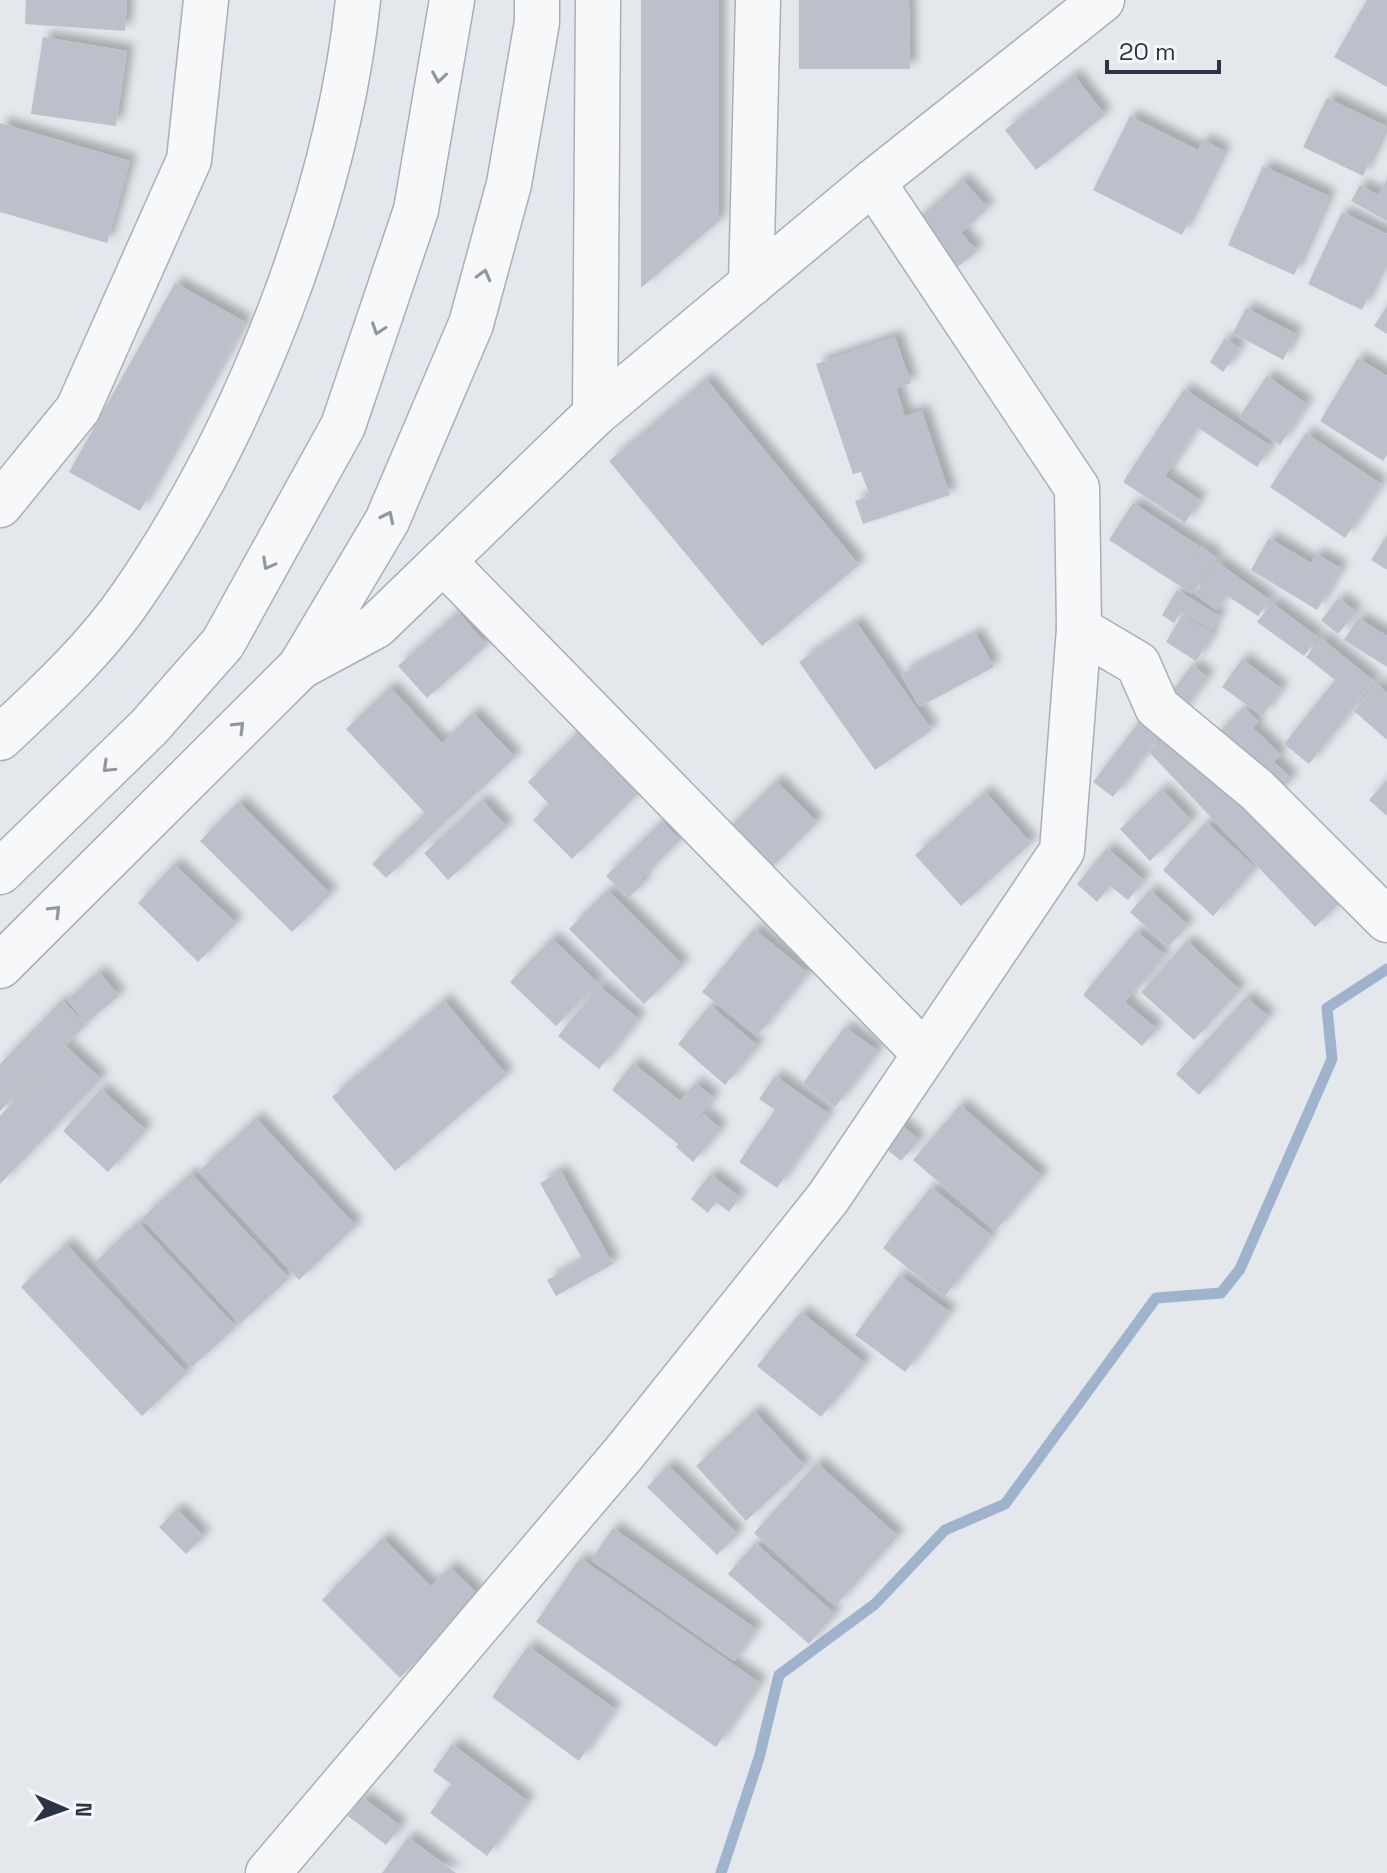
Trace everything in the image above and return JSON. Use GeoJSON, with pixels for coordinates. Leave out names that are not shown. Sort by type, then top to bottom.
{"type":"FeatureCollection","features":[{"type":"Feature","properties":{"kind":"street"},"geometry":{"type":"LineString","coordinates":[[0,505],[78,409],[189,160],[206,0]]}},
{"type":"Feature","properties":{"kind":"street"},"geometry":{"type":"LineString","coordinates":[[0,738],[56,686],[132,597],[216,456],[262,357],[305,244],[354,45],[358,0]]}},
{"type":"Feature","properties":{"kind":"street"},"geometry":{"type":"LineString","coordinates":[[0,872],[149,727],[223,643],[343,426],[416,210],[452,0]]}},
{"type":"Feature","properties":{"kind":"street"},"geometry":{"type":"LineString","coordinates":[[0,966],[300,667],[387,521],[471,324],[509,184],[537,22],[537,0]]}},
{"type":"Feature","properties":{"kind":"street"},"geometry":{"type":"LineString","coordinates":[[595,414],[598,0]]}},
{"type":"Feature","properties":{"kind":"street"},"geometry":{"type":"LineString","coordinates":[[751,284],[758,0]]}},
{"type":"Feature","properties":{"kind":"street"},"geometry":{"type":"LineString","coordinates":[[300,667],[376,626],[595,414],[873,182],[1102,0]]}},
{"type":"Feature","properties":{"kind":"street"},"geometry":{"type":"LineString","coordinates":[[268,1873],[635,1440],[828,1198],[1062,851],[1079,629],[1077,488],[873,182]]}},
{"type":"Feature","properties":{"kind":"street"},"geometry":{"type":"LineString","coordinates":[[443,561],[925,1054]]}},
{"type":"Feature","properties":{"kind":"street"},"geometry":{"type":"LineString","coordinates":[[1079,629],[1138,664],[1157,707],[1257,790],[1387,920]]}},
{"type":"Feature","properties":{"kind":"building"},"geometry":{"type":"Polygon","coordinates":[[[26,0],[127,0],[125,31],[25,24],[26,0]]]}},
{"type":"Feature","properties":{"kind":"building"},"geometry":{"type":"Polygon","coordinates":[[[641,0],[719,0],[719,221],[641,288],[641,0]]]}},
{"type":"Feature","properties":{"kind":"building"},"geometry":{"type":"Polygon","coordinates":[[[799,0],[909,0],[910,69],[799,69],[799,0]]]}},
{"type":"Feature","properties":{"kind":"building"},"geometry":{"type":"Polygon","coordinates":[[[1367,0],[1387,0],[1387,87],[1334,57],[1367,0]]]}},
{"type":"Feature","properties":{"kind":"building"},"geometry":{"type":"Polygon","coordinates":[[[43,37],[127,51],[116,126],[31,114],[43,37]]]}},
{"type":"Feature","properties":{"kind":"building"},"geometry":{"type":"Polygon","coordinates":[[[1074,75],[1105,115],[1036,170],[1005,130],[1074,75]]]}},
{"type":"Feature","properties":{"kind":"building"},"geometry":{"type":"Polygon","coordinates":[[[1327,98],[1386,126],[1363,176],[1303,147],[1327,98]]]}},
{"type":"Feature","properties":{"kind":"building"},"geometry":{"type":"Polygon","coordinates":[[[1130,116],[1198,150],[1203,140],[1224,151],[1182,235],[1093,190],[1130,116]]]}},
{"type":"Feature","properties":{"kind":"building"},"geometry":{"type":"Polygon","coordinates":[[[0,123],[130,161],[107,243],[0,212],[0,123]]]}},
{"type":"Feature","properties":{"kind":"building"},"geometry":{"type":"Polygon","coordinates":[[[1263,166],[1329,196],[1294,275],[1228,245],[1263,166]]]}},
{"type":"Feature","properties":{"kind":"building"},"geometry":{"type":"Polygon","coordinates":[[[962,179],[988,208],[961,233],[977,251],[954,270],[913,224],[962,179]]]}},
{"type":"Feature","properties":{"kind":"building"},"geometry":{"type":"Polygon","coordinates":[[[1387,179],[1387,221],[1351,201],[1360,185],[1378,195],[1387,179]]]}},
{"type":"Feature","properties":{"kind":"building"},"geometry":{"type":"Polygon","coordinates":[[[1342,212],[1387,234],[1387,268],[1383,266],[1362,310],[1308,284],[1342,212]]]}},
{"type":"Feature","properties":{"kind":"building"},"geometry":{"type":"Polygon","coordinates":[[[175,283],[245,322],[140,511],[69,472],[175,283]]]}},
{"type":"Feature","properties":{"kind":"building"},"geometry":{"type":"Polygon","coordinates":[[[1387,306],[1387,334],[1374,326],[1387,306]]]}},
{"type":"Feature","properties":{"kind":"building"},"geometry":{"type":"Polygon","coordinates":[[[1246,308],[1296,334],[1283,360],[1233,333],[1246,308]]]}},
{"type":"Feature","properties":{"kind":"building"},"geometry":{"type":"Polygon","coordinates":[[[895,337],[911,383],[896,388],[905,416],[922,411],[950,495],[863,524],[855,501],[870,496],[861,472],[853,474],[816,364],[895,337]]]}},
{"type":"Feature","properties":{"kind":"building"},"geometry":{"type":"Polygon","coordinates":[[[1225,338],[1240,348],[1223,372],[1210,362],[1225,338]]]}},
{"type":"Feature","properties":{"kind":"building"},"geometry":{"type":"Polygon","coordinates":[[[1358,358],[1387,376],[1387,455],[1383,461],[1320,421],[1358,358]]]}},
{"type":"Feature","properties":{"kind":"building"},"geometry":{"type":"Polygon","coordinates":[[[1267,376],[1307,404],[1280,445],[1239,417],[1267,376]]]}},
{"type":"Feature","properties":{"kind":"building"},"geometry":{"type":"Polygon","coordinates":[[[706,379],[859,565],[762,646],[609,461],[706,379]]]}},
{"type":"Feature","properties":{"kind":"building"},"geometry":{"type":"Polygon","coordinates":[[[1184,389],[1271,446],[1257,467],[1197,427],[1165,476],[1200,500],[1185,523],[1123,482],[1184,389]]]}},
{"type":"Feature","properties":{"kind":"building"},"geometry":{"type":"Polygon","coordinates":[[[1306,433],[1381,484],[1345,538],[1270,487],[1306,433]]]}},
{"type":"Feature","properties":{"kind":"building"},"geometry":{"type":"Polygon","coordinates":[[[1133,503],[1199,546],[1181,575],[1201,546],[1217,558],[1192,594],[1109,540],[1133,503]]]}},
{"type":"Feature","properties":{"kind":"building"},"geometry":{"type":"Polygon","coordinates":[[[1387,535],[1387,570],[1371,560],[1387,535]]]}},
{"type":"Feature","properties":{"kind":"building"},"geometry":{"type":"Polygon","coordinates":[[[1269,538],[1311,563],[1316,554],[1341,568],[1317,610],[1251,570],[1269,538]]]}},
{"type":"Feature","properties":{"kind":"building"},"geometry":{"type":"Polygon","coordinates":[[[1217,562],[1270,600],[1258,616],[1226,595],[1216,610],[1195,594],[1217,562]]]}},
{"type":"Feature","properties":{"kind":"building"},"geometry":{"type":"Polygon","coordinates":[[[1177,590],[1220,616],[1211,630],[1181,612],[1174,623],[1162,615],[1177,590]]]}},
{"type":"Feature","properties":{"kind":"building"},"geometry":{"type":"Polygon","coordinates":[[[1339,598],[1356,612],[1338,634],[1321,620],[1339,598]]]}},
{"type":"Feature","properties":{"kind":"building"},"geometry":{"type":"Polygon","coordinates":[[[1272,603],[1318,637],[1304,656],[1257,622],[1272,603]]]}},
{"type":"Feature","properties":{"kind":"building"},"geometry":{"type":"Polygon","coordinates":[[[458,612],[487,645],[427,698],[398,666],[458,612]]]}},
{"type":"Feature","properties":{"kind":"building"},"geometry":{"type":"Polygon","coordinates":[[[1182,615],[1213,633],[1196,661],[1166,642],[1182,615]]]}},
{"type":"Feature","properties":{"kind":"building"},"geometry":{"type":"Polygon","coordinates":[[[1358,618],[1387,636],[1387,667],[1344,640],[1358,618]]]}},
{"type":"Feature","properties":{"kind":"building"},"geometry":{"type":"Polygon","coordinates":[[[856,622],[932,730],[875,770],[799,662],[856,622]]]}},
{"type":"Feature","properties":{"kind":"building"},"geometry":{"type":"Polygon","coordinates":[[[976,634],[994,667],[919,707],[901,674],[976,634]]]}},
{"type":"Feature","properties":{"kind":"building"},"geometry":{"type":"Polygon","coordinates":[[[1321,638],[1374,681],[1309,764],[1284,744],[1335,680],[1306,657],[1321,638]]]}},
{"type":"Feature","properties":{"kind":"building"},"geometry":{"type":"Polygon","coordinates":[[[1242,659],[1282,689],[1262,716],[1222,687],[1242,659]]]}},
{"type":"Feature","properties":{"kind":"building"},"geometry":{"type":"Polygon","coordinates":[[[1192,665],[1208,677],[1180,715],[1164,702],[1192,665]]]}},
{"type":"Feature","properties":{"kind":"building"},"geometry":{"type":"Polygon","coordinates":[[[1377,684],[1387,693],[1387,740],[1354,711],[1377,684]]]}},
{"type":"Feature","properties":{"kind":"building"},"geometry":{"type":"Polygon","coordinates":[[[390,687],[442,743],[473,713],[515,757],[386,878],[372,864],[425,813],[346,729],[390,687]]]}},
{"type":"Feature","properties":{"kind":"building"},"geometry":{"type":"Polygon","coordinates":[[[1244,707],[1259,722],[1253,728],[1281,755],[1274,762],[1292,779],[1274,796],[1214,737],[1244,707]]]}},
{"type":"Feature","properties":{"kind":"building"},"geometry":{"type":"Polygon","coordinates":[[[1141,719],[1161,734],[1113,797],[1093,782],[1141,719]]]}},
{"type":"Feature","properties":{"kind":"building"},"geometry":{"type":"Polygon","coordinates":[[[1173,728],[1339,904],[1315,927],[1148,751],[1173,728]]]}},
{"type":"Feature","properties":{"kind":"building"},"geometry":{"type":"Polygon","coordinates":[[[579,731],[639,792],[572,859],[533,820],[549,804],[528,782],[579,731]]]}},
{"type":"Feature","properties":{"kind":"building"},"geometry":{"type":"Polygon","coordinates":[[[1387,780],[1387,816],[1369,800],[1387,780]]]}},
{"type":"Feature","properties":{"kind":"building"},"geometry":{"type":"Polygon","coordinates":[[[776,781],[817,822],[766,873],[725,832],[776,781]]]}},
{"type":"Feature","properties":{"kind":"building"},"geometry":{"type":"Polygon","coordinates":[[[1162,789],[1192,821],[1150,861],[1120,829],[1162,789]]]}},
{"type":"Feature","properties":{"kind":"building"},"geometry":{"type":"Polygon","coordinates":[[[985,792],[1031,843],[961,906],[915,855],[985,792]]]}},
{"type":"Feature","properties":{"kind":"building"},"geometry":{"type":"Polygon","coordinates":[[[482,800],[507,827],[448,880],[424,853],[482,800]]]}},
{"type":"Feature","properties":{"kind":"building"},"geometry":{"type":"Polygon","coordinates":[[[239,802],[331,894],[292,932],[200,841],[239,802]]]}},
{"type":"Feature","properties":{"kind":"building"},"geometry":{"type":"Polygon","coordinates":[[[662,821],[680,840],[641,879],[644,883],[628,898],[606,876],[662,821]]]}},
{"type":"Feature","properties":{"kind":"building"},"geometry":{"type":"Polygon","coordinates":[[[1206,822],[1256,868],[1213,916],[1163,870],[1206,822]]]}},
{"type":"Feature","properties":{"kind":"building"},"geometry":{"type":"Polygon","coordinates":[[[1107,848],[1144,880],[1128,900],[1110,886],[1097,902],[1077,884],[1107,848]]]}},
{"type":"Feature","properties":{"kind":"building"},"geometry":{"type":"Polygon","coordinates":[[[174,864],[236,923],[198,962],[138,903],[174,864]]]}},
{"type":"Feature","properties":{"kind":"building"},"geometry":{"type":"Polygon","coordinates":[[[608,890],[683,965],[644,1004],[569,929],[608,890]]]}},
{"type":"Feature","properties":{"kind":"building"},"geometry":{"type":"Polygon","coordinates":[[[1150,890],[1188,925],[1168,947],[1130,912],[1150,890]]]}},
{"type":"Feature","properties":{"kind":"building"},"geometry":{"type":"Polygon","coordinates":[[[754,929],[808,973],[757,1036],[702,992],[754,929]]]}},
{"type":"Feature","properties":{"kind":"building"},"geometry":{"type":"Polygon","coordinates":[[[1136,931],[1165,955],[1125,1002],[1157,1029],[1142,1046],[1083,995],[1136,931]]]}},
{"type":"Feature","properties":{"kind":"building"},"geometry":{"type":"Polygon","coordinates":[[[552,938],[598,983],[556,1026],[510,982],[552,938]]]}},
{"type":"Feature","properties":{"kind":"building"},"geometry":{"type":"Polygon","coordinates":[[[1187,941],[1240,990],[1194,1040],[1141,992],[1187,941]]]}},
{"type":"Feature","properties":{"kind":"building"},"geometry":{"type":"Polygon","coordinates":[[[99,972],[119,996],[86,1023],[67,1000],[99,972]]]}},
{"type":"Feature","properties":{"kind":"building"},"geometry":{"type":"Polygon","coordinates":[[[599,986],[639,1019],[599,1069],[558,1036],[599,986]]]}},
{"type":"Feature","properties":{"kind":"building"},"geometry":{"type":"Polygon","coordinates":[[[1246,997],[1269,1017],[1199,1095],[1176,1074],[1246,997]]]}},
{"type":"Feature","properties":{"kind":"building"},"geometry":{"type":"Polygon","coordinates":[[[62,1000],[86,1024],[0,1111],[0,1064],[62,1000]]]}},
{"type":"Feature","properties":{"kind":"building"},"geometry":{"type":"Polygon","coordinates":[[[444,1000],[507,1075],[395,1171],[332,1097],[444,1000]]]}},
{"type":"Feature","properties":{"kind":"building"},"geometry":{"type":"Polygon","coordinates":[[[710,1005],[758,1046],[725,1085],[678,1044],[710,1005]]]}},
{"type":"Feature","properties":{"kind":"building"},"geometry":{"type":"Polygon","coordinates":[[[845,1027],[878,1051],[835,1107],[803,1083],[845,1027]]]}},
{"type":"Feature","properties":{"kind":"building"},"geometry":{"type":"Polygon","coordinates":[[[66,1046],[101,1079],[0,1184],[0,1116],[66,1046]]]}},
{"type":"Feature","properties":{"kind":"building"},"geometry":{"type":"Polygon","coordinates":[[[633,1063],[680,1101],[695,1083],[714,1098],[685,1134],[704,1114],[721,1129],[693,1162],[676,1147],[678,1144],[612,1090],[633,1063]]]}},
{"type":"Feature","properties":{"kind":"building"},"geometry":{"type":"Polygon","coordinates":[[[775,1076],[829,1114],[777,1188],[739,1162],[775,1110],[759,1099],[775,1076]]]}},
{"type":"Feature","properties":{"kind":"building"},"geometry":{"type":"Polygon","coordinates":[[[101,1089],[146,1130],[108,1172],[63,1131],[101,1089]]]}},
{"type":"Feature","properties":{"kind":"building"},"geometry":{"type":"Polygon","coordinates":[[[960,1105],[1042,1176],[995,1231],[913,1160],[960,1105]]]}},
{"type":"Feature","properties":{"kind":"building"},"geometry":{"type":"Polygon","coordinates":[[[256,1118],[356,1226],[299,1280],[199,1171],[256,1118]]]}},
{"type":"Feature","properties":{"kind":"building"},"geometry":{"type":"Polygon","coordinates":[[[897,1121],[919,1140],[901,1161],[879,1143],[897,1121]]]}},
{"type":"Feature","properties":{"kind":"building"},"geometry":{"type":"Polygon","coordinates":[[[561,1171],[613,1264],[556,1296],[547,1280],[583,1260],[540,1183],[561,1171]]]}},
{"type":"Feature","properties":{"kind":"building"},"geometry":{"type":"Polygon","coordinates":[[[191,1173],[289,1278],[240,1324],[142,1218],[191,1173]]]}},
{"type":"Feature","properties":{"kind":"building"},"geometry":{"type":"Polygon","coordinates":[[[710,1174],[740,1197],[729,1212],[716,1202],[708,1213],[691,1199],[710,1174]]]}},
{"type":"Feature","properties":{"kind":"building"},"geometry":{"type":"Polygon","coordinates":[[[931,1187],[992,1236],[944,1297],[883,1248],[931,1187]]]}},
{"type":"Feature","properties":{"kind":"building"},"geometry":{"type":"Polygon","coordinates":[[[138,1222],[236,1327],[192,1367],[95,1262],[138,1222]]]}},
{"type":"Feature","properties":{"kind":"building"},"geometry":{"type":"Polygon","coordinates":[[[66,1244],[187,1373],[142,1416],[21,1287],[66,1244]]]}},
{"type":"Feature","properties":{"kind":"building"},"geometry":{"type":"Polygon","coordinates":[[[899,1275],[950,1312],[905,1372],[855,1335],[899,1275]]]}},
{"type":"Feature","properties":{"kind":"building"},"geometry":{"type":"Polygon","coordinates":[[[801,1312],[865,1363],[821,1417],[757,1366],[801,1312]]]}},
{"type":"Feature","properties":{"kind":"building"},"geometry":{"type":"Polygon","coordinates":[[[754,1411],[805,1466],[746,1521],[696,1466],[754,1411]]]}},
{"type":"Feature","properties":{"kind":"building"},"geometry":{"type":"Polygon","coordinates":[[[817,1463],[898,1536],[835,1606],[754,1533],[817,1463]]]}},
{"type":"Feature","properties":{"kind":"building"},"geometry":{"type":"Polygon","coordinates":[[[668,1465],[738,1534],[717,1555],[647,1487],[668,1465]]]}},
{"type":"Feature","properties":{"kind":"building"},"geometry":{"type":"Polygon","coordinates":[[[177,1509],[204,1536],[186,1554],[159,1527],[177,1509]]]}},
{"type":"Feature","properties":{"kind":"building"},"geometry":{"type":"Polygon","coordinates":[[[613,1528],[756,1629],[734,1661],[591,1560],[613,1528]]]}},
{"type":"Feature","properties":{"kind":"building"},"geometry":{"type":"Polygon","coordinates":[[[383,1538],[431,1586],[450,1567],[480,1596],[400,1678],[322,1600],[383,1538]]]}},
{"type":"Feature","properties":{"kind":"building"},"geometry":{"type":"Polygon","coordinates":[[[755,1543],[835,1614],[809,1644],[728,1574],[755,1543]]]}},
{"type":"Feature","properties":{"kind":"building"},"geometry":{"type":"Polygon","coordinates":[[[580,1558],[760,1683],[716,1747],[536,1622],[580,1558]]]}},
{"type":"Feature","properties":{"kind":"building"},"geometry":{"type":"Polygon","coordinates":[[[528,1646],[615,1709],[579,1761],[492,1697],[528,1646]]]}},
{"type":"Feature","properties":{"kind":"building"},"geometry":{"type":"Polygon","coordinates":[[[452,1744],[528,1801],[487,1856],[430,1813],[451,1784],[433,1771],[452,1744]]]}},
{"type":"Feature","properties":{"kind":"building"},"geometry":{"type":"Polygon","coordinates":[[[362,1797],[401,1826],[386,1845],[348,1816],[362,1797]]]}},
{"type":"Feature","properties":{"kind":"building"},"geometry":{"type":"Polygon","coordinates":[[[408,1837],[456,1873],[382,1873],[408,1837]]]}},
{"type":"Feature","properties":{"kind":"waterway"},"geometry":{"type":"LineString","coordinates":[[721,1873],[759,1758],[779,1675],[875,1604],[945,1530],[1005,1504],[1156,1298],[1221,1293],[1240,1269],[1332,1059],[1327,1008],[1387,969]]}}]}
